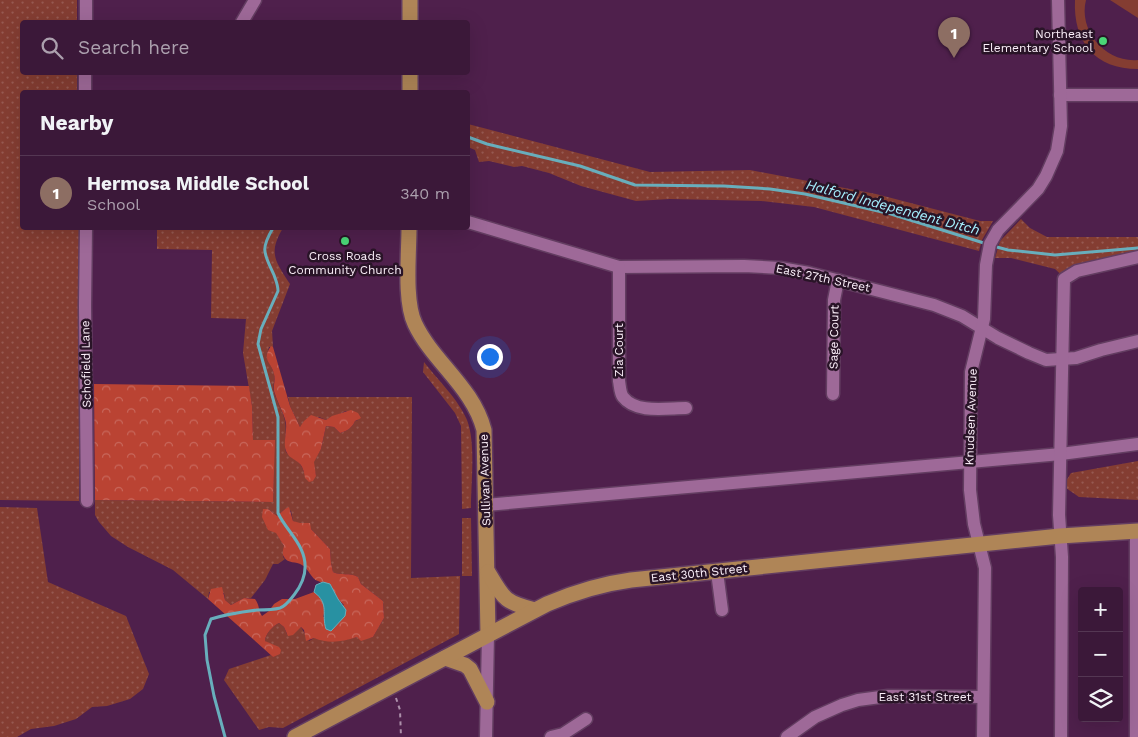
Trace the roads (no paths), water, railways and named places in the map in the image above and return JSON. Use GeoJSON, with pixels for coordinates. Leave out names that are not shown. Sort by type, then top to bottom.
{"type":"FeatureCollection","features":[{"type":"Feature","properties":{"kind":"main road"},"geometry":{"type":"LineString","coordinates":[[410,0],[410,20]]}},
{"type":"Feature","properties":{"kind":"main road"},"geometry":{"type":"LineString","coordinates":[[410,75],[410,90]]}},
{"type":"Feature","properties":{"kind":"main road","name":"Sullivan Avenue"},"geometry":{"type":"LineString","coordinates":[[409,230],[409,294],[413,318],[427,343],[470,399],[481,421],[485,438],[488,634]]}},
{"type":"Feature","properties":{"kind":"main road","name":"East 30th Street"},"geometry":{"type":"LineString","coordinates":[[295,737],[535,610],[567,596],[601,585],[631,580],[1060,536],[1137,531]]}},
{"type":"Feature","properties":{"kind":"main road"},"geometry":{"type":"LineString","coordinates":[[487,571],[501,594],[514,605],[535,610]]}},
{"type":"Feature","properties":{"kind":"main road"},"geometry":{"type":"LineString","coordinates":[[445,658],[466,665],[470,669],[487,702]]}},
{"type":"Feature","properties":{"kind":"street"},"geometry":{"type":"LineString","coordinates":[[86,0],[86,20]]}},
{"type":"Feature","properties":{"kind":"street"},"geometry":{"type":"LineString","coordinates":[[243,20],[255,0]]}},
{"type":"Feature","properties":{"kind":"street","name":"Knudsen Avenue"},"geometry":{"type":"LineString","coordinates":[[983,737],[985,568],[971,508],[969,461],[971,372],[983,329],[988,250],[998,230],[1038,189],[1057,151],[1060,138],[1058,0]]}},
{"type":"Feature","properties":{"kind":"street"},"geometry":{"type":"LineString","coordinates":[[85,75],[85,90]]}},
{"type":"Feature","properties":{"kind":"street"},"geometry":{"type":"LineString","coordinates":[[1060,95],[1138,95]]}},
{"type":"Feature","properties":{"kind":"street","name":"East 27th Street"},"geometry":{"type":"LineString","coordinates":[[470,223],[619,267],[765,267],[793,270],[838,280],[934,305],[962,316],[983,329],[1046,360],[1076,358],[1138,340]]}},
{"type":"Feature","properties":{"kind":"street","name":"Schofield Lane"},"geometry":{"type":"LineString","coordinates":[[86,230],[85,306],[88,501]]}},
{"type":"Feature","properties":{"kind":"street"},"geometry":{"type":"LineString","coordinates":[[1061,737],[1062,557],[1060,536],[1060,420],[1064,279],[1077,271],[1138,257]]}},
{"type":"Feature","properties":{"kind":"street","name":"Zia Court"},"geometry":{"type":"LineString","coordinates":[[619,267],[619,381],[622,396],[632,405],[644,408],[686,408]]}},
{"type":"Feature","properties":{"kind":"street","name":"Sage Court"},"geometry":{"type":"LineString","coordinates":[[833,394],[834,300],[838,280]]}},
{"type":"Feature","properties":{"kind":"street"},"geometry":{"type":"LineString","coordinates":[[486,505],[1061,454],[1138,444]]}},
{"type":"Feature","properties":{"kind":"street"},"geometry":{"type":"LineString","coordinates":[[1136,737],[1137,531]]}},
{"type":"Feature","properties":{"kind":"street"},"geometry":{"type":"LineString","coordinates":[[718,572],[722,610]]}},
{"type":"Feature","properties":{"kind":"street"},"geometry":{"type":"LineString","coordinates":[[486,737],[488,634]]}},
{"type":"Feature","properties":{"kind":"street","name":"East 31st Street"},"geometry":{"type":"LineString","coordinates":[[787,737],[808,722],[827,712],[866,699],[888,696],[983,697]]}},
{"type":"Feature","properties":{"kind":"street"},"geometry":{"type":"LineString","coordinates":[[551,737],[563,734],[586,720]]}},
{"type":"Feature","properties":{"kind":"waterway","name":"Halford Independent Ditch"},"geometry":{"type":"LineString","coordinates":[[470,138],[487,144],[580,166],[635,185],[724,186],[770,189],[805,194],[891,214],[987,244]]}},
{"type":"Feature","properties":{"kind":"waterway","name":"Halford Independent Ditch"},"geometry":{"type":"LineString","coordinates":[[225,737],[207,660],[205,635],[211,619],[240,612],[282,607],[288,603],[298,590],[305,573],[305,561],[301,549],[278,513],[278,417],[258,344],[261,329],[278,291],[265,252],[266,242],[272,230]]}},
{"type":"Feature","properties":{"kind":"waterway","name":"Halford Independent Ditch"},"geometry":{"type":"LineString","coordinates":[[993,246],[1008,250],[1055,255],[1138,248]]}},
{"type":"Feature","properties":{"kind":"place","name":"Northeast Elementary School"},"geometry":{"type":"Point","coordinates":[1103,41]}},
{"type":"Feature","properties":{"kind":"place","name":"Hermosa Middle School"},"geometry":{"type":"Point","coordinates":[954,58]}},
{"type":"Feature","properties":{"kind":"place","name":"Cross Roads Community Church"},"geometry":{"type":"Point","coordinates":[345,241]}}]}
